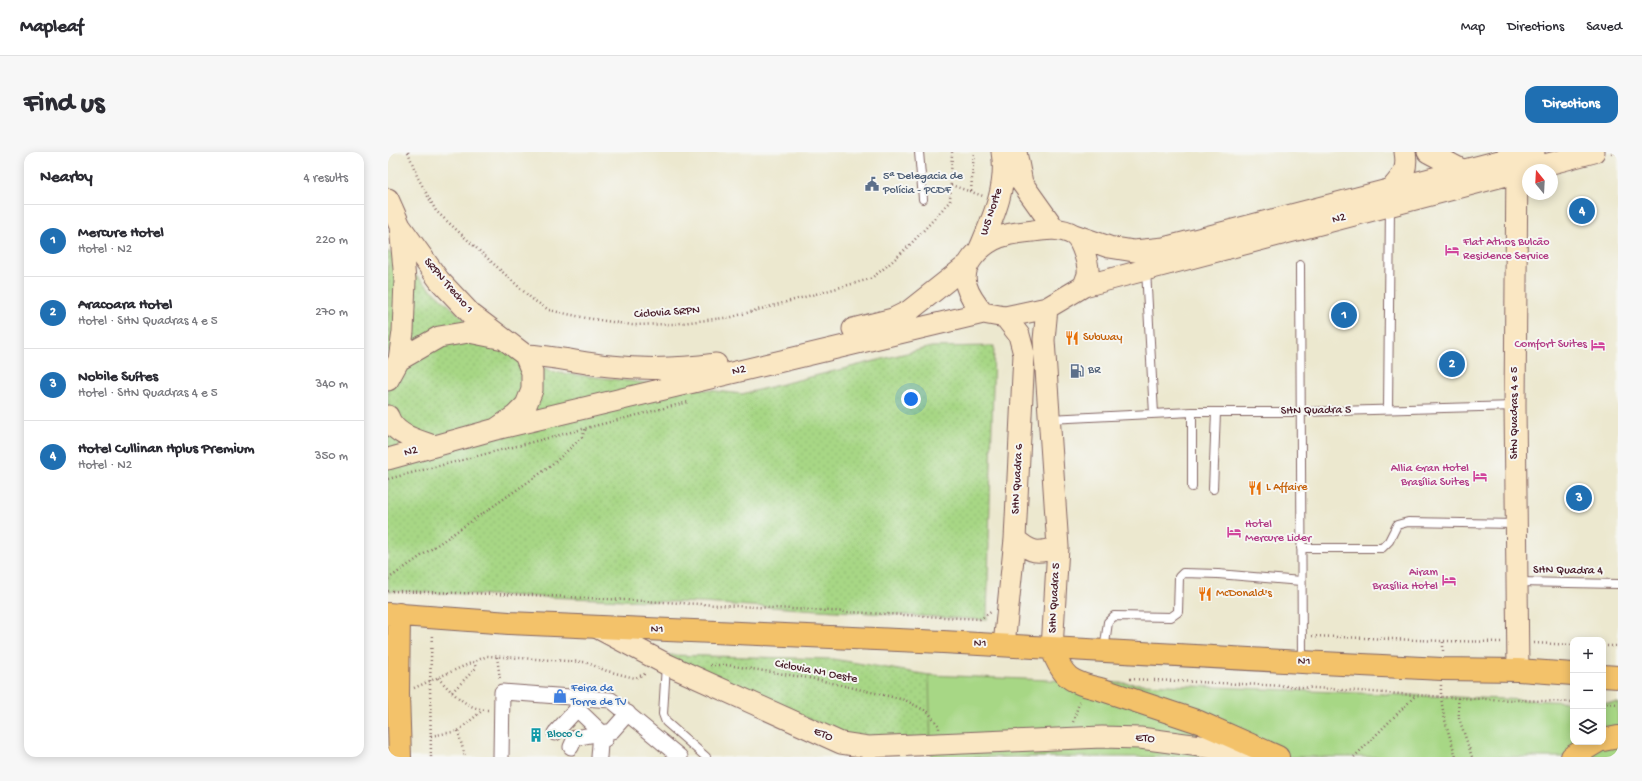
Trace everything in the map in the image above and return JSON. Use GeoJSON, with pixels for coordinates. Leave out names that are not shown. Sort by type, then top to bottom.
{"type":"FeatureCollection","features":[{"type":"Feature","properties":{"kind":"highway","name":"N1"},"geometry":{"type":"LineString","coordinates":[[393,614],[509,623],[1004,646],[1442,669],[1518,670],[1570,674]]}},
{"type":"Feature","properties":{"kind":"highway"},"geometry":{"type":"LineString","coordinates":[[393,614],[400,757]]}},
{"type":"Feature","properties":{"kind":"highway"},"geometry":{"type":"LineString","coordinates":[[1052,649],[1058,665],[1066,677],[1085,685],[1199,722],[1271,754]]}},
{"type":"Feature","properties":{"kind":"highway"},"geometry":{"type":"LineString","coordinates":[[1606,676],[1618,677]]}},
{"type":"Feature","properties":{"kind":"highway"},"geometry":{"type":"LineString","coordinates":[[1606,739],[1618,737]]}},
{"type":"Feature","properties":{"kind":"highway"},"geometry":{"type":"LineString","coordinates":[[1572,757],[1592,745]]}},
{"type":"Feature","properties":{"kind":"main road","name":"W5 Norte"},"geometry":{"type":"LineString","coordinates":[[980,248],[998,203],[1002,182],[1002,152]]}},
{"type":"Feature","properties":{"kind":"main road","name":"W5 Norte"},"geometry":{"type":"LineString","coordinates":[[1016,152],[1022,183],[1054,228]]}},
{"type":"Feature","properties":{"kind":"main road"},"geometry":{"type":"LineString","coordinates":[[1391,197],[1405,171],[1407,162],[1405,152]]}},
{"type":"Feature","properties":{"kind":"main road"},"geometry":{"type":"LineString","coordinates":[[1428,152],[1462,170]]}},
{"type":"Feature","properties":{"kind":"main road","name":"N2"},"geometry":{"type":"LineString","coordinates":[[1074,235],[1110,248],[1134,251],[1164,248],[1293,216],[1391,197],[1462,170],[1523,160],[1594,152]]}},
{"type":"Feature","properties":{"kind":"main road","name":"N2"},"geometry":{"type":"LineString","coordinates":[[1084,286],[1523,160]]}},
{"type":"Feature","properties":{"kind":"main road","name":"SHN Quadras 4 e 5"},"geometry":{"type":"LineString","coordinates":[[1518,670],[1515,406],[1523,160]]}},
{"type":"Feature","properties":{"kind":"main road","name":"SRPN Trecho 1"},"geometry":{"type":"LineString","coordinates":[[388,199],[400,226],[439,280],[471,314],[525,355]]}},
{"type":"Feature","properties":{"kind":"main road","name":"SRPN Trecho 1"},"geometry":{"type":"LineString","coordinates":[[399,360],[402,332],[404,280],[400,226]]}},
{"type":"Feature","properties":{"kind":"main road"},"geometry":{"type":"LineString","coordinates":[[1054,228],[1074,235],[1083,248],[1088,266],[1088,274],[1084,286],[1047,308],[1005,316],[983,313],[974,302],[967,289],[964,276],[967,265],[980,248],[999,237],[1054,228]]}},
{"type":"Feature","properties":{"kind":"main road","name":"N2"},"geometry":{"type":"LineString","coordinates":[[525,355],[551,356],[609,366],[653,369],[688,368],[723,363],[893,319],[909,311],[967,265]]}},
{"type":"Feature","properties":{"kind":"main road","name":"SHN Quadra 5"},"geometry":{"type":"LineString","coordinates":[[1047,308],[1044,340],[1058,547],[1052,649]]}},
{"type":"Feature","properties":{"kind":"main road","name":"N2"},"geometry":{"type":"LineString","coordinates":[[388,459],[496,429],[983,313]]}},
{"type":"Feature","properties":{"kind":"main road","name":"SHN Quadra 6"},"geometry":{"type":"LineString","coordinates":[[1004,646],[1015,539],[1024,354],[1018,335],[1005,316]]}},
{"type":"Feature","properties":{"kind":"main road"},"geometry":{"type":"LineString","coordinates":[[388,380],[399,360],[439,338],[469,332],[504,339]]}},
{"type":"Feature","properties":{"kind":"main road"},"geometry":{"type":"LineString","coordinates":[[496,429],[515,416],[526,405],[532,390],[532,372],[525,355]]}},
{"type":"Feature","properties":{"kind":"main road"},"geometry":{"type":"LineString","coordinates":[[388,416],[390,423],[406,436],[434,446]]}},
{"type":"Feature","properties":{"kind":"main road"},"geometry":{"type":"LineString","coordinates":[[1015,539],[1033,551],[1046,551],[1058,547]]}},
{"type":"Feature","properties":{"kind":"main road","name":"ETO"},"geometry":{"type":"LineString","coordinates":[[596,627],[666,664],[840,746],[868,752],[894,752],[927,747],[1102,737],[1140,738],[1271,754]]}},
{"type":"Feature","properties":{"kind":"street"},"geometry":{"type":"LineString","coordinates":[[501,757],[502,692],[577,703],[611,700],[624,718],[654,730],[680,757]]}},
{"type":"Feature","properties":{"kind":"street"},"geometry":{"type":"LineString","coordinates":[[555,733],[577,703]]}},
{"type":"Feature","properties":{"kind":"street"},"geometry":{"type":"LineString","coordinates":[[577,703],[603,737],[599,757]]}},
{"type":"Feature","properties":{"kind":"street"},"geometry":{"type":"LineString","coordinates":[[571,747],[575,738],[603,737],[612,731],[624,718]]}},
{"type":"Feature","properties":{"kind":"lane"},"geometry":{"type":"LineString","coordinates":[[919,152],[923,199]]}},
{"type":"Feature","properties":{"kind":"lane"},"geometry":{"type":"LineString","coordinates":[[1388,409],[1391,197]]}},
{"type":"Feature","properties":{"kind":"lane"},"geometry":{"type":"LineString","coordinates":[[1300,265],[1302,662]]}},
{"type":"Feature","properties":{"kind":"lane"},"geometry":{"type":"LineString","coordinates":[[1146,269],[1154,414]]}},
{"type":"Feature","properties":{"kind":"lane","name":"SHN Quadra 5"},"geometry":{"type":"LineString","coordinates":[[1049,419],[1192,412],[1300,412],[1515,406]]}},
{"type":"Feature","properties":{"kind":"lane"},"geometry":{"type":"LineString","coordinates":[[1192,412],[1192,487]]}},
{"type":"Feature","properties":{"kind":"lane"},"geometry":{"type":"LineString","coordinates":[[1213,489],[1216,412]]}},
{"type":"Feature","properties":{"kind":"lane"},"geometry":{"type":"LineString","coordinates":[[1302,548],[1382,548],[1389,541],[1397,525],[1408,522],[1516,524]]}},
{"type":"Feature","properties":{"kind":"lane"},"geometry":{"type":"LineString","coordinates":[[1104,652],[1108,622],[1114,616],[1171,617],[1178,612],[1179,577],[1183,573],[1218,574],[1301,581]]}},
{"type":"Feature","properties":{"kind":"lane","name":"SHN Quadra 4"},"geometry":{"type":"LineString","coordinates":[[1517,582],[1618,584]]}},
{"type":"Feature","properties":{"kind":"lane"},"geometry":{"type":"LineString","coordinates":[[666,664],[663,714],[666,722],[675,732],[706,757]]}},
{"type":"Feature","properties":{"kind":"path","name":"Ciclovia SRPN"},"geometry":{"type":"LineString","coordinates":[[408,152],[417,176],[436,211],[532,299],[549,310],[632,325],[673,324],[732,317],[870,279],[888,266],[917,239],[950,201],[952,152]]}},
{"type":"Feature","properties":{"kind":"path"},"geometry":{"type":"LineString","coordinates":[[971,191],[974,152]]}},
{"type":"Feature","properties":{"kind":"path"},"geometry":{"type":"LineString","coordinates":[[951,185],[971,191],[998,203]]}},
{"type":"Feature","properties":{"kind":"path"},"geometry":{"type":"LineString","coordinates":[[388,480],[693,401]]}},
{"type":"Feature","properties":{"kind":"path"},"geometry":{"type":"LineString","coordinates":[[388,579],[551,466],[582,437],[586,428]]}},
{"type":"Feature","properties":{"kind":"path"},"geometry":{"type":"LineString","coordinates":[[388,591],[532,595],[980,619],[991,612]]}},
{"type":"Feature","properties":{"kind":"path"},"geometry":{"type":"LineString","coordinates":[[431,757],[430,682],[432,617]]}},
{"type":"Feature","properties":{"kind":"path"},"geometry":{"type":"LineString","coordinates":[[1606,646],[1618,646]]}},
{"type":"Feature","properties":{"kind":"path"},"geometry":{"type":"LineString","coordinates":[[398,694],[430,682],[487,656],[586,662],[607,671],[635,678],[666,664]]}},
{"type":"Feature","properties":{"kind":"path"},"geometry":{"type":"LineString","coordinates":[[497,657],[502,692]]}},
{"type":"Feature","properties":{"kind":"path"},"geometry":{"type":"LineString","coordinates":[[452,692],[476,668],[474,662]]}},
{"type":"Feature","properties":{"kind":"path","name":"Ciclovia N1 Oeste"},"geometry":{"type":"LineString","coordinates":[[704,665],[727,665],[815,679],[906,700],[928,712],[939,726],[927,747]]}},
{"type":"Feature","properties":{"kind":"path"},"geometry":{"type":"LineString","coordinates":[[438,678],[469,706],[483,710],[502,720]]}},
{"type":"Feature","properties":{"kind":"path"},"geometry":{"type":"LineString","coordinates":[[1124,679],[1286,686],[1458,698],[1570,702]]}},
{"type":"Feature","properties":{"kind":"path"},"geometry":{"type":"LineString","coordinates":[[1354,757],[1416,695]]}},
{"type":"Feature","properties":{"kind":"path"},"geometry":{"type":"LineString","coordinates":[[1458,698],[1459,718],[1472,757]]}},
{"type":"Feature","properties":{"kind":"path"},"geometry":{"type":"LineString","coordinates":[[1606,703],[1618,704]]}},
{"type":"Feature","properties":{"kind":"path"},"geometry":{"type":"LineString","coordinates":[[431,736],[458,731],[483,710]]}},
{"type":"Feature","properties":{"kind":"path"},"geometry":{"type":"LineString","coordinates":[[458,731],[465,757]]}},
{"type":"Feature","properties":{"kind":"green space"},"geometry":{"type":"Polygon","coordinates":[[[388,251],[478,331],[552,372],[742,394],[931,347],[994,346],[987,620],[701,603],[388,591],[388,251]]]}},
{"type":"Feature","properties":{"kind":"green space"},"geometry":{"type":"Polygon","coordinates":[[[667,655],[833,659],[929,675],[984,680],[1227,743],[856,738],[686,669],[667,655]]]}},
{"type":"Feature","properties":{"kind":"green space"},"geometry":{"type":"Polygon","coordinates":[[[929,675],[1570,702],[1570,745],[1606,745],[1606,703],[1618,703],[1618,757],[931,757],[929,675]]]}},
{"type":"Feature","properties":{"kind":"place","name":"5ª Delegacia de Polícia - PCDF"},"geometry":{"type":"Point","coordinates":[872,184]}},
{"type":"Feature","properties":{"kind":"place","name":"Hotel Cullinan Hplus Premium"},"geometry":{"type":"Point","coordinates":[1582,211]}},
{"type":"Feature","properties":{"kind":"place","name":"Flat Athos Bulcão Residence Service"},"geometry":{"type":"Point","coordinates":[1452,250]}},
{"type":"Feature","properties":{"kind":"place","name":"Mercure Hotel"},"geometry":{"type":"Point","coordinates":[1344,315]}},
{"type":"Feature","properties":{"kind":"place","name":"Subway"},"geometry":{"type":"Point","coordinates":[1072,338]}},
{"type":"Feature","properties":{"kind":"place","name":"Comfort Suites"},"geometry":{"type":"Point","coordinates":[1598,345]}},
{"type":"Feature","properties":{"kind":"place","name":"Aracoara Hotel"},"geometry":{"type":"Point","coordinates":[1452,364]}},
{"type":"Feature","properties":{"kind":"place","name":"BR"},"geometry":{"type":"Point","coordinates":[1077,371]}},
{"type":"Feature","properties":{"kind":"place","name":"Allia Gran Hotel Brasília Suites"},"geometry":{"type":"Point","coordinates":[1480,476]}},
{"type":"Feature","properties":{"kind":"place","name":"L Affaire"},"geometry":{"type":"Point","coordinates":[1255,488]}},
{"type":"Feature","properties":{"kind":"place","name":"Nobile Suítes"},"geometry":{"type":"Point","coordinates":[1579,498]}},
{"type":"Feature","properties":{"kind":"place","name":"Hotel Mercure Lider"},"geometry":{"type":"Point","coordinates":[1234,532]}},
{"type":"Feature","properties":{"kind":"place","name":"Airam Brasília Hotel"},"geometry":{"type":"Point","coordinates":[1449,580]}},
{"type":"Feature","properties":{"kind":"place","name":"McDonald's"},"geometry":{"type":"Point","coordinates":[1205,594]}},
{"type":"Feature","properties":{"kind":"place","name":"Feira da Torre de TV"},"geometry":{"type":"Point","coordinates":[560,696]}},
{"type":"Feature","properties":{"kind":"place","name":"Bloco C"},"geometry":{"type":"Point","coordinates":[536,735]}}]}
